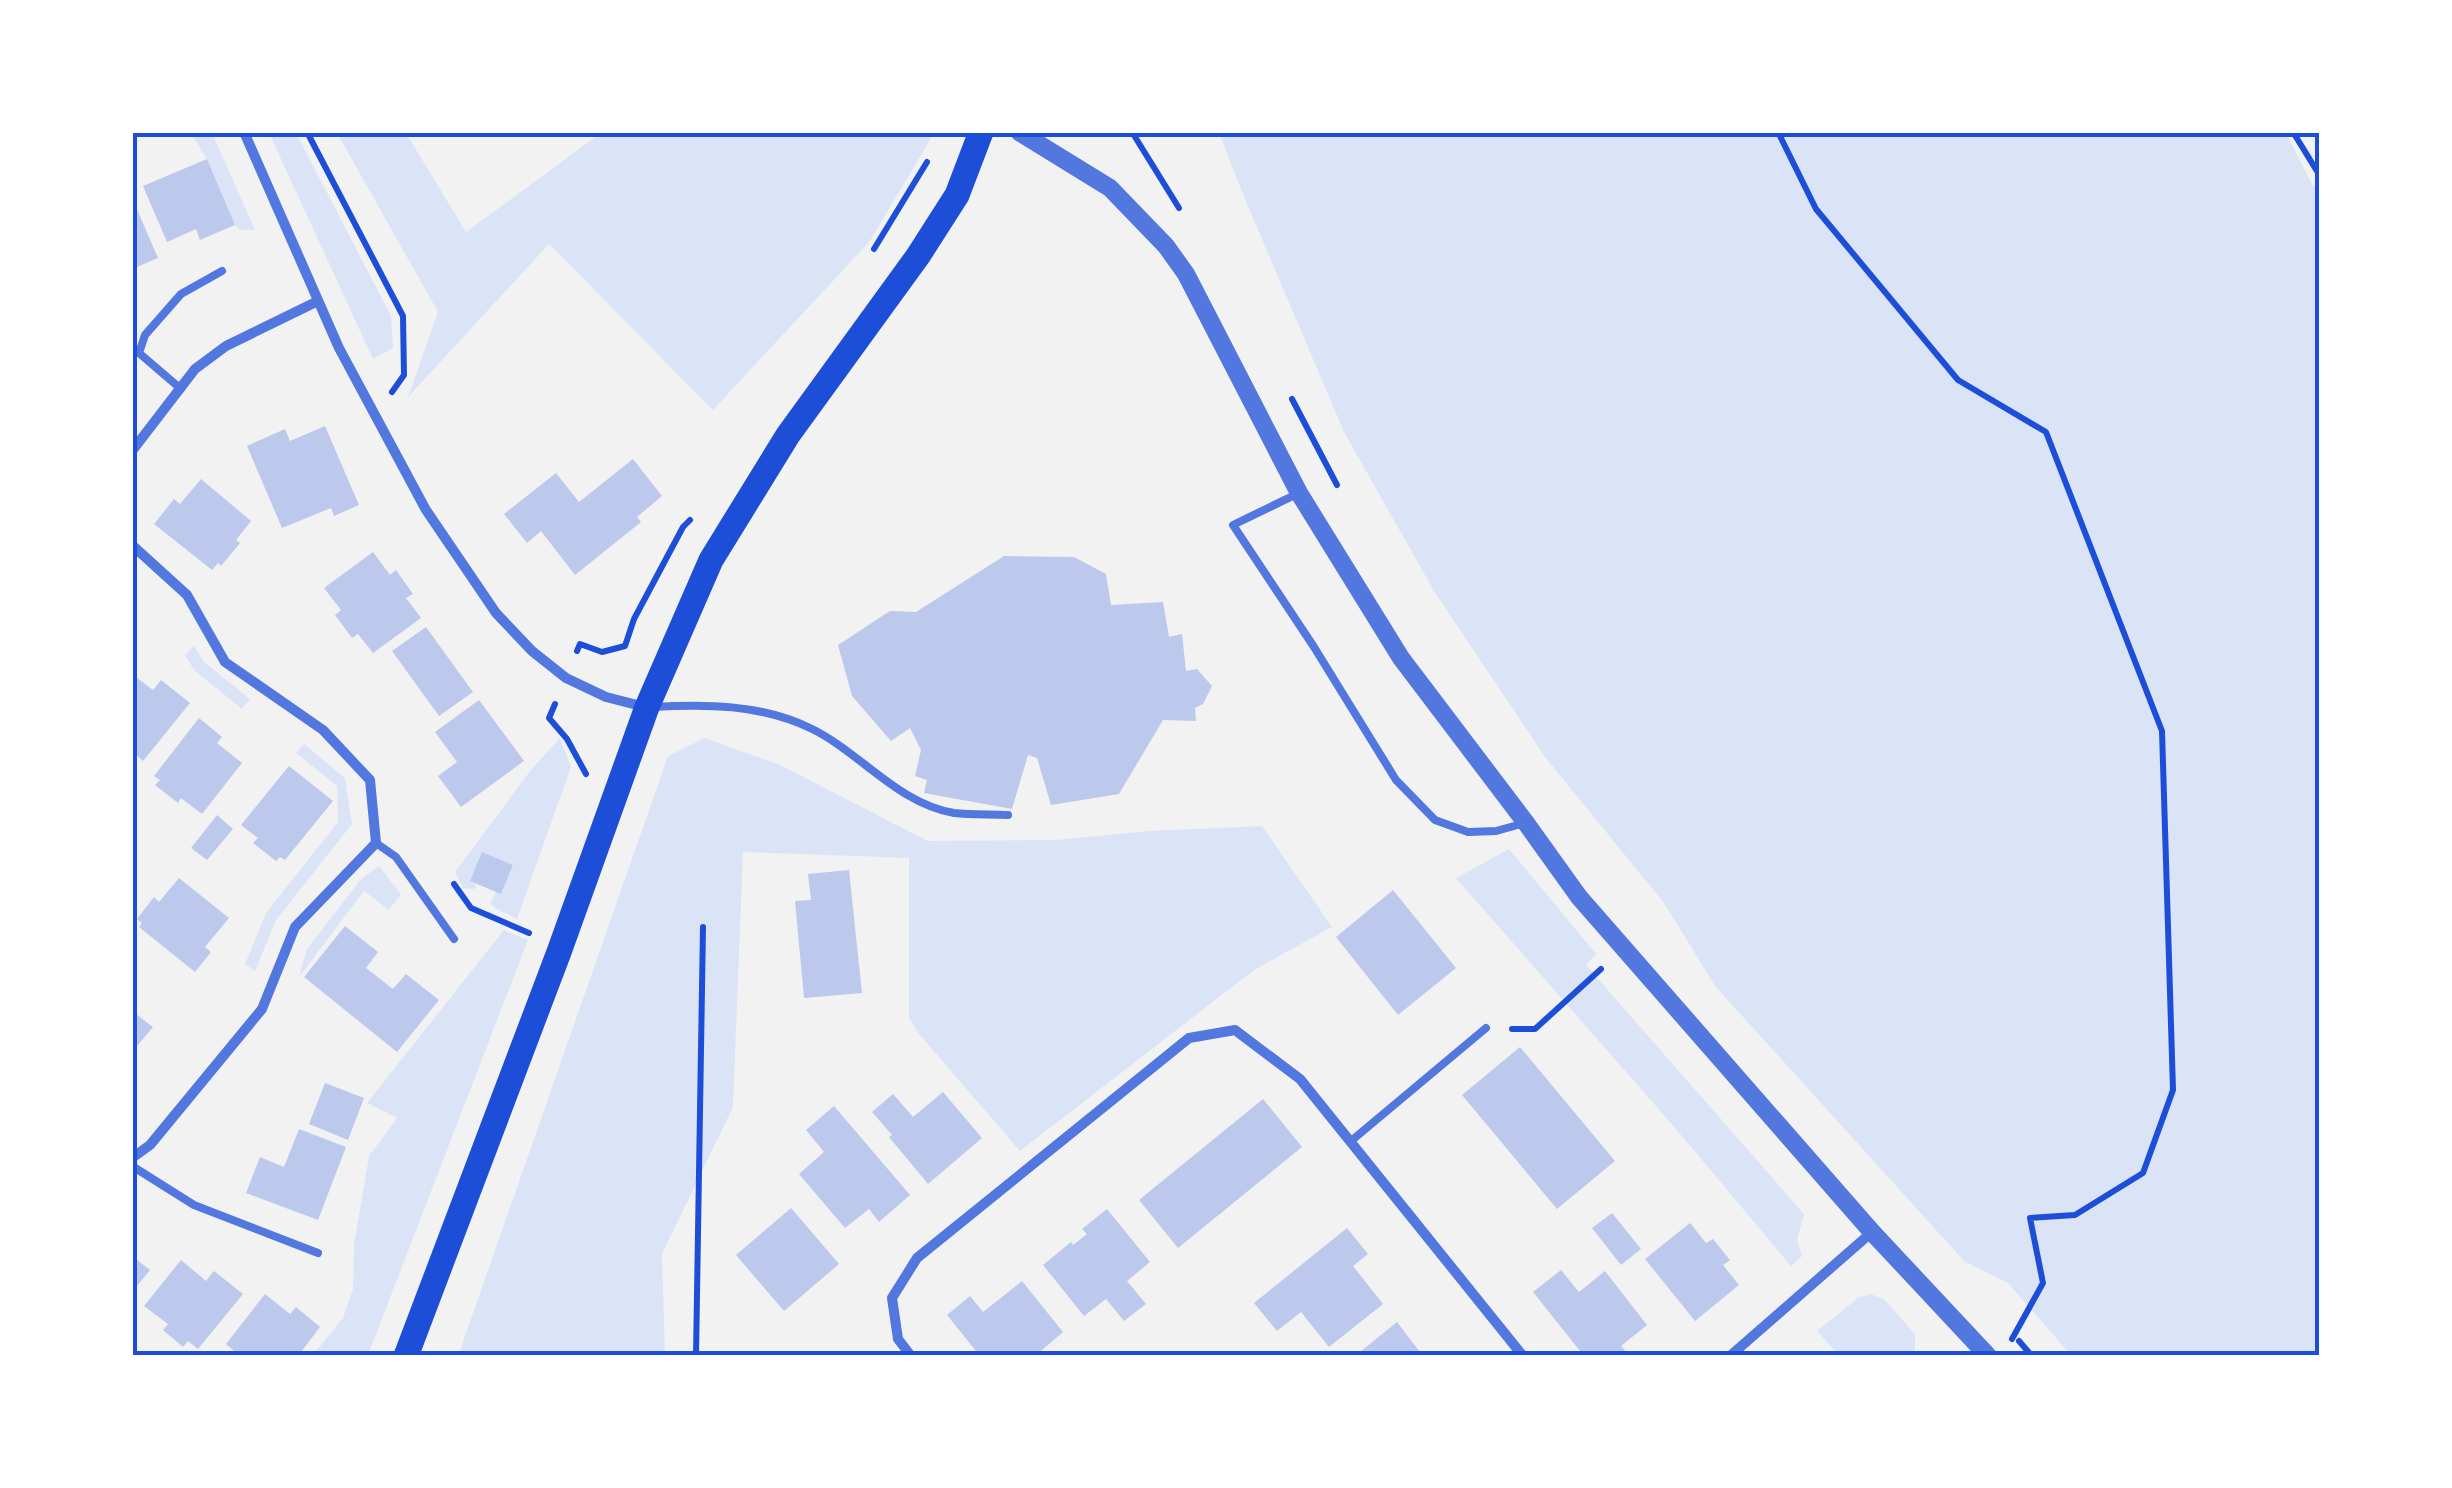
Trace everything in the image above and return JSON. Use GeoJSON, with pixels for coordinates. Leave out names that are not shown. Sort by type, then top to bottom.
{"type":"FeatureCollection","features":[{"type":"Feature","properties":{"kind":"main road"},"geometry":{"type":"LineString","coordinates":[[406,1356],[647,708],[711,560],[788,435],[928,240],[956,195],[981,132]]}},
{"type":"Feature","properties":{"kind":"street"},"geometry":{"type":"LineString","coordinates":[[244,132],[339,348],[426,510],[496,613],[532,652],[566,678],[606,697],[647,708]]}},
{"type":"Feature","properties":{"kind":"street"},"geometry":{"type":"LineString","coordinates":[[1020,132],[1110,188],[1166,246],[1186,274],[1299,492],[1400,658],[1579,897],[1872,1232],[1995,1351]]}},
{"type":"Feature","properties":{"kind":"street"},"geometry":{"type":"LineString","coordinates":[[132,451],[196,369],[226,346],[318,301]]}},
{"type":"Feature","properties":{"kind":"street"},"geometry":{"type":"LineString","coordinates":[[132,545],[187,595],[225,662],[323,730],[370,780],[376,842],[295,927],[262,1009],[150,1145],[132,1158]]}},
{"type":"Feature","properties":{"kind":"street"},"geometry":{"type":"LineString","coordinates":[[911,1356],[898,1338],[892,1298],[917,1258],[1189,1038],[1234,1030],[1300,1079],[1522,1356]]}},
{"type":"Feature","properties":{"kind":"street"},"geometry":{"type":"LineString","coordinates":[[1730,1356],[1872,1232]]}},
{"type":"Feature","properties":{"kind":"lane"},"geometry":{"type":"LineString","coordinates":[[180,389],[139,353],[145,335],[181,294],[222,271]]}},
{"type":"Feature","properties":{"kind":"lane"},"geometry":{"type":"LineString","coordinates":[[1299,492],[1233,525],[1396,780],[1435,820],[1468,832],[1496,831],[1526,822]]}},
{"type":"Feature","properties":{"kind":"lane"},"geometry":{"type":"LineString","coordinates":[[647,708],[700,704],[767,713],[807,726],[925,803],[952,812],[1008,815]]}},
{"type":"Feature","properties":{"kind":"lane"},"geometry":{"type":"LineString","coordinates":[[376,842],[396,856],[454,940]]}},
{"type":"Feature","properties":{"kind":"lane"},"geometry":{"type":"LineString","coordinates":[[1350,1141],[1486,1028]]}},
{"type":"Feature","properties":{"kind":"lane"},"geometry":{"type":"LineString","coordinates":[[132,1166],[194,1205],[318,1253]]}},
{"type":"Feature","properties":{"kind":"path"},"geometry":{"type":"LineString","coordinates":[[307,132],[403,316],[404,375],[376,412]]}},
{"type":"Feature","properties":{"kind":"path"},"geometry":{"type":"LineString","coordinates":[[1132,132],[1182,212]]}},
{"type":"Feature","properties":{"kind":"path"},"geometry":{"type":"LineString","coordinates":[[1778,132],[1816,209],[1958,380],[2046,432],[2162,731],[2174,1090],[2142,1172],[2075,1215],[2030,1218],[2043,1282],[2014,1336],[1995,1351]]}},
{"type":"Feature","properties":{"kind":"path"},"geometry":{"type":"LineString","coordinates":[[2293,132],[2320,176]]}},
{"type":"Feature","properties":{"kind":"path"},"geometry":{"type":"LineString","coordinates":[[1290,395],[1342,496]]}},
{"type":"Feature","properties":{"kind":"path"},"geometry":{"type":"LineString","coordinates":[[448,876],[471,908],[530,934]]}},
{"type":"Feature","properties":{"kind":"path"},"geometry":{"type":"LineString","coordinates":[[696,1356],[703,927]]}},
{"type":"Feature","properties":{"kind":"path"},"geometry":{"type":"LineString","coordinates":[[1486,1028],[1536,1029],[1624,948]]}},
{"type":"Feature","properties":{"kind":"path"},"geometry":{"type":"LineString","coordinates":[[2001,1322],[2032,1356]]}},
{"type":"Feature","properties":{"kind":"shaded area"},"geometry":{"type":"Polygon","coordinates":[[[191,133],[212,133],[255,230],[240,230],[235,225],[207,159],[191,133]]]}},
{"type":"Feature","properties":{"kind":"shaded area"},"geometry":{"type":"Polygon","coordinates":[[[269,133],[296,133],[391,316],[393,348],[373,359],[269,133]]]}},
{"type":"Feature","properties":{"kind":"shaded area"},"geometry":{"type":"Polygon","coordinates":[[[337,133],[406,133],[466,232],[601,133],[934,133],[870,241],[713,410],[549,244],[408,397],[438,312],[337,133]]]}},
{"type":"Feature","properties":{"kind":"shaded area"},"geometry":{"type":"Polygon","coordinates":[[[1219,133],[2286,133],[2312,184],[2320,190],[2319,1355],[2071,1355],[2008,1283],[1965,1262],[1715,986],[1664,903],[1545,757],[1434,591],[1344,432],[1219,133]]]}},
{"type":"Feature","properties":{"kind":"shaded area"},"geometry":{"type":"Polygon","coordinates":[[[194,646],[204,662],[250,699],[242,709],[194,670],[185,655],[194,646]]]}},
{"type":"Feature","properties":{"kind":"shaded area"},"geometry":{"type":"Polygon","coordinates":[[[560,738],[571,767],[517,919],[490,903],[496,892],[501,893],[513,865],[482,853],[470,881],[476,884],[475,889],[463,888],[455,872],[530,771],[560,738]]]}},
{"type":"Feature","properties":{"kind":"shaded area"},"geometry":{"type":"Polygon","coordinates":[[[705,738],[780,765],[928,841],[1055,840],[1262,826],[1332,927],[1254,970],[1020,1151],[909,1018],[909,858],[743,852],[733,1107],[662,1254],[665,1355],[458,1356],[668,756],[705,738]]]}},
{"type":"Feature","properties":{"kind":"shaded area"},"geometry":{"type":"Polygon","coordinates":[[[304,744],[345,778],[352,824],[276,920],[255,971],[245,964],[266,913],[338,822],[337,786],[296,753],[304,744]]]}},
{"type":"Feature","properties":{"kind":"shaded area"},"geometry":{"type":"Polygon","coordinates":[[[1509,849],[1596,954],[1586,965],[1804,1214],[1797,1240],[1802,1256],[1791,1266],[1456,878],[1509,849]]]}},
{"type":"Feature","properties":{"kind":"shaded area"},"geometry":{"type":"Polygon","coordinates":[[[379,866],[401,894],[389,910],[364,891],[299,977],[307,949],[361,879],[379,866]]]}},
{"type":"Feature","properties":{"kind":"shaded area"},"geometry":{"type":"Polygon","coordinates":[[[504,930],[528,940],[368,1355],[313,1355],[343,1318],[353,1289],[354,1245],[369,1156],[397,1118],[367,1103],[504,930]]]}},
{"type":"Feature","properties":{"kind":"shaded area"},"geometry":{"type":"Polygon","coordinates":[[[1870,1294],[1884,1299],[1915,1334],[1915,1355],[1839,1355],[1817,1331],[1858,1298],[1870,1294]]]}},
{"type":"Feature","properties":{"kind":"building"},"geometry":{"type":"Polygon","coordinates":[[[207,159],[235,225],[200,240],[196,229],[167,242],[143,186],[207,159]]]}},
{"type":"Feature","properties":{"kind":"building"},"geometry":{"type":"Polygon","coordinates":[[[132,198],[158,258],[132,269],[132,198]]]}},
{"type":"Feature","properties":{"kind":"building"},"geometry":{"type":"Polygon","coordinates":[[[325,426],[359,505],[334,516],[331,508],[282,528],[247,446],[285,429],[290,441],[325,426]]]}},
{"type":"Feature","properties":{"kind":"building"},"geometry":{"type":"Polygon","coordinates":[[[633,459],[662,496],[637,517],[641,522],[575,575],[541,531],[527,543],[504,514],[556,473],[579,502],[633,459]]]}},
{"type":"Feature","properties":{"kind":"building"},"geometry":{"type":"Polygon","coordinates":[[[201,479],[251,521],[236,540],[240,543],[221,566],[218,563],[212,570],[154,524],[174,499],[180,504],[201,479]]]}},
{"type":"Feature","properties":{"kind":"building"},"geometry":{"type":"Polygon","coordinates":[[[373,552],[390,575],[396,570],[413,594],[406,598],[421,618],[373,653],[358,634],[352,638],[335,615],[341,610],[324,588],[373,552]]]}},
{"type":"Feature","properties":{"kind":"building"},"geometry":{"type":"Polygon","coordinates":[[[1004,556],[1074,557],[1106,574],[1111,605],[1163,602],[1169,637],[1182,634],[1186,671],[1197,669],[1212,686],[1203,704],[1195,708],[1196,721],[1163,720],[1119,794],[1051,805],[1037,758],[1028,755],[1012,809],[924,793],[927,780],[915,776],[921,750],[910,728],[891,741],[852,696],[838,645],[890,611],[916,612],[1004,556]]]}},
{"type":"Feature","properties":{"kind":"building"},"geometry":{"type":"Polygon","coordinates":[[[426,627],[473,692],[439,716],[392,651],[426,627]]]}},
{"type":"Feature","properties":{"kind":"building"},"geometry":{"type":"Polygon","coordinates":[[[132,674],[153,690],[161,680],[190,703],[143,761],[132,751],[132,674]]]}},
{"type":"Feature","properties":{"kind":"building"},"geometry":{"type":"Polygon","coordinates":[[[479,700],[524,761],[461,807],[438,776],[457,762],[435,732],[479,700]]]}},
{"type":"Feature","properties":{"kind":"building"},"geometry":{"type":"Polygon","coordinates":[[[199,718],[222,737],[217,743],[242,763],[202,814],[181,798],[178,803],[155,785],[160,780],[154,776],[199,718]]]}},
{"type":"Feature","properties":{"kind":"building"},"geometry":{"type":"Polygon","coordinates":[[[289,766],[333,801],[285,860],[280,857],[276,861],[253,843],[258,838],[241,825],[289,766]]]}},
{"type":"Feature","properties":{"kind":"building"},"geometry":{"type":"Polygon","coordinates":[[[217,815],[233,829],[207,860],[191,848],[217,815]]]}},
{"type":"Feature","properties":{"kind":"building"},"geometry":{"type":"Polygon","coordinates":[[[482,852],[513,865],[501,894],[470,881],[482,852]]]}},
{"type":"Feature","properties":{"kind":"building"},"geometry":{"type":"Polygon","coordinates":[[[849,870],[862,993],[804,998],[795,901],[811,900],[808,874],[849,870]]]}},
{"type":"Feature","properties":{"kind":"building"},"geometry":{"type":"Polygon","coordinates":[[[179,878],[229,918],[205,947],[211,952],[195,972],[139,927],[142,923],[137,919],[154,897],[159,902],[179,878]]]}},
{"type":"Feature","properties":{"kind":"building"},"geometry":{"type":"Polygon","coordinates":[[[1393,890],[1456,968],[1398,1015],[1336,937],[1393,890]]]}},
{"type":"Feature","properties":{"kind":"building"},"geometry":{"type":"Polygon","coordinates":[[[345,926],[378,952],[366,968],[393,989],[406,974],[439,1000],[397,1052],[304,977],[345,926]]]}},
{"type":"Feature","properties":{"kind":"building"},"geometry":{"type":"Polygon","coordinates":[[[132,1011],[153,1027],[132,1052],[132,1011]]]}},
{"type":"Feature","properties":{"kind":"building"},"geometry":{"type":"Polygon","coordinates":[[[1520,1047],[1615,1161],[1557,1209],[1462,1095],[1520,1047]]]}},
{"type":"Feature","properties":{"kind":"building"},"geometry":{"type":"Polygon","coordinates":[[[325,1083],[364,1098],[348,1140],[309,1124],[325,1083]]]}},
{"type":"Feature","properties":{"kind":"building"},"geometry":{"type":"Polygon","coordinates":[[[943,1092],[982,1138],[928,1184],[872,1112],[893,1094],[913,1117],[943,1092]]]}},
{"type":"Feature","properties":{"kind":"building"},"geometry":{"type":"Polygon","coordinates":[[[1263,1099],[1302,1147],[1178,1248],[1139,1200],[1263,1099]]]}},
{"type":"Feature","properties":{"kind":"building"},"geometry":{"type":"Polygon","coordinates":[[[834,1106],[910,1195],[879,1222],[869,1209],[845,1228],[799,1174],[824,1152],[806,1130],[834,1106]]]}},
{"type":"Feature","properties":{"kind":"building"},"geometry":{"type":"Polygon","coordinates":[[[299,1129],[346,1147],[318,1220],[246,1193],[260,1157],[284,1167],[299,1129]]]}},
{"type":"Feature","properties":{"kind":"building"},"geometry":{"type":"Polygon","coordinates":[[[791,1208],[839,1264],[784,1311],[736,1255],[791,1208]]]}},
{"type":"Feature","properties":{"kind":"building"},"geometry":{"type":"Polygon","coordinates":[[[1107,1209],[1150,1262],[1127,1281],[1146,1304],[1124,1321],[1106,1299],[1084,1316],[1043,1265],[1087,1234],[1082,1229],[1107,1209]]]}},
{"type":"Feature","properties":{"kind":"building"},"geometry":{"type":"Polygon","coordinates":[[[1612,1213],[1641,1249],[1621,1265],[1592,1228],[1612,1213]]]}},
{"type":"Feature","properties":{"kind":"building"},"geometry":{"type":"Polygon","coordinates":[[[1690,1223],[1706,1243],[1713,1239],[1730,1260],[1723,1265],[1739,1285],[1695,1321],[1645,1259],[1690,1223]]]}},
{"type":"Feature","properties":{"kind":"building"},"geometry":{"type":"Polygon","coordinates":[[[1347,1228],[1368,1254],[1353,1266],[1383,1304],[1329,1347],[1301,1312],[1277,1331],[1254,1303],[1347,1228]]]}},
{"type":"Feature","properties":{"kind":"building"},"geometry":{"type":"Polygon","coordinates":[[[132,1256],[150,1270],[132,1292],[132,1256]]]}},
{"type":"Feature","properties":{"kind":"building"},"geometry":{"type":"Polygon","coordinates":[[[181,1260],[206,1281],[214,1271],[243,1294],[198,1349],[188,1341],[183,1347],[163,1330],[168,1324],[144,1306],[181,1260]]]}},
{"type":"Feature","properties":{"kind":"building"},"geometry":{"type":"Polygon","coordinates":[[[1561,1270],[1579,1292],[1605,1271],[1647,1325],[1621,1346],[1625,1350],[1618,1356],[1584,1356],[1533,1292],[1561,1270]]]}},
{"type":"Feature","properties":{"kind":"building"},"geometry":{"type":"Polygon","coordinates":[[[1022,1281],[1063,1332],[1035,1356],[980,1356],[947,1315],[970,1296],[983,1312],[1022,1281]]]}},
{"type":"Feature","properties":{"kind":"building"},"geometry":{"type":"Polygon","coordinates":[[[265,1294],[290,1314],[296,1307],[320,1327],[298,1356],[240,1356],[226,1344],[265,1294]]]}},
{"type":"Feature","properties":{"kind":"building"},"geometry":{"type":"Polygon","coordinates":[[[1397,1322],[1423,1356],[1355,1356],[1397,1322]]]}}]}
